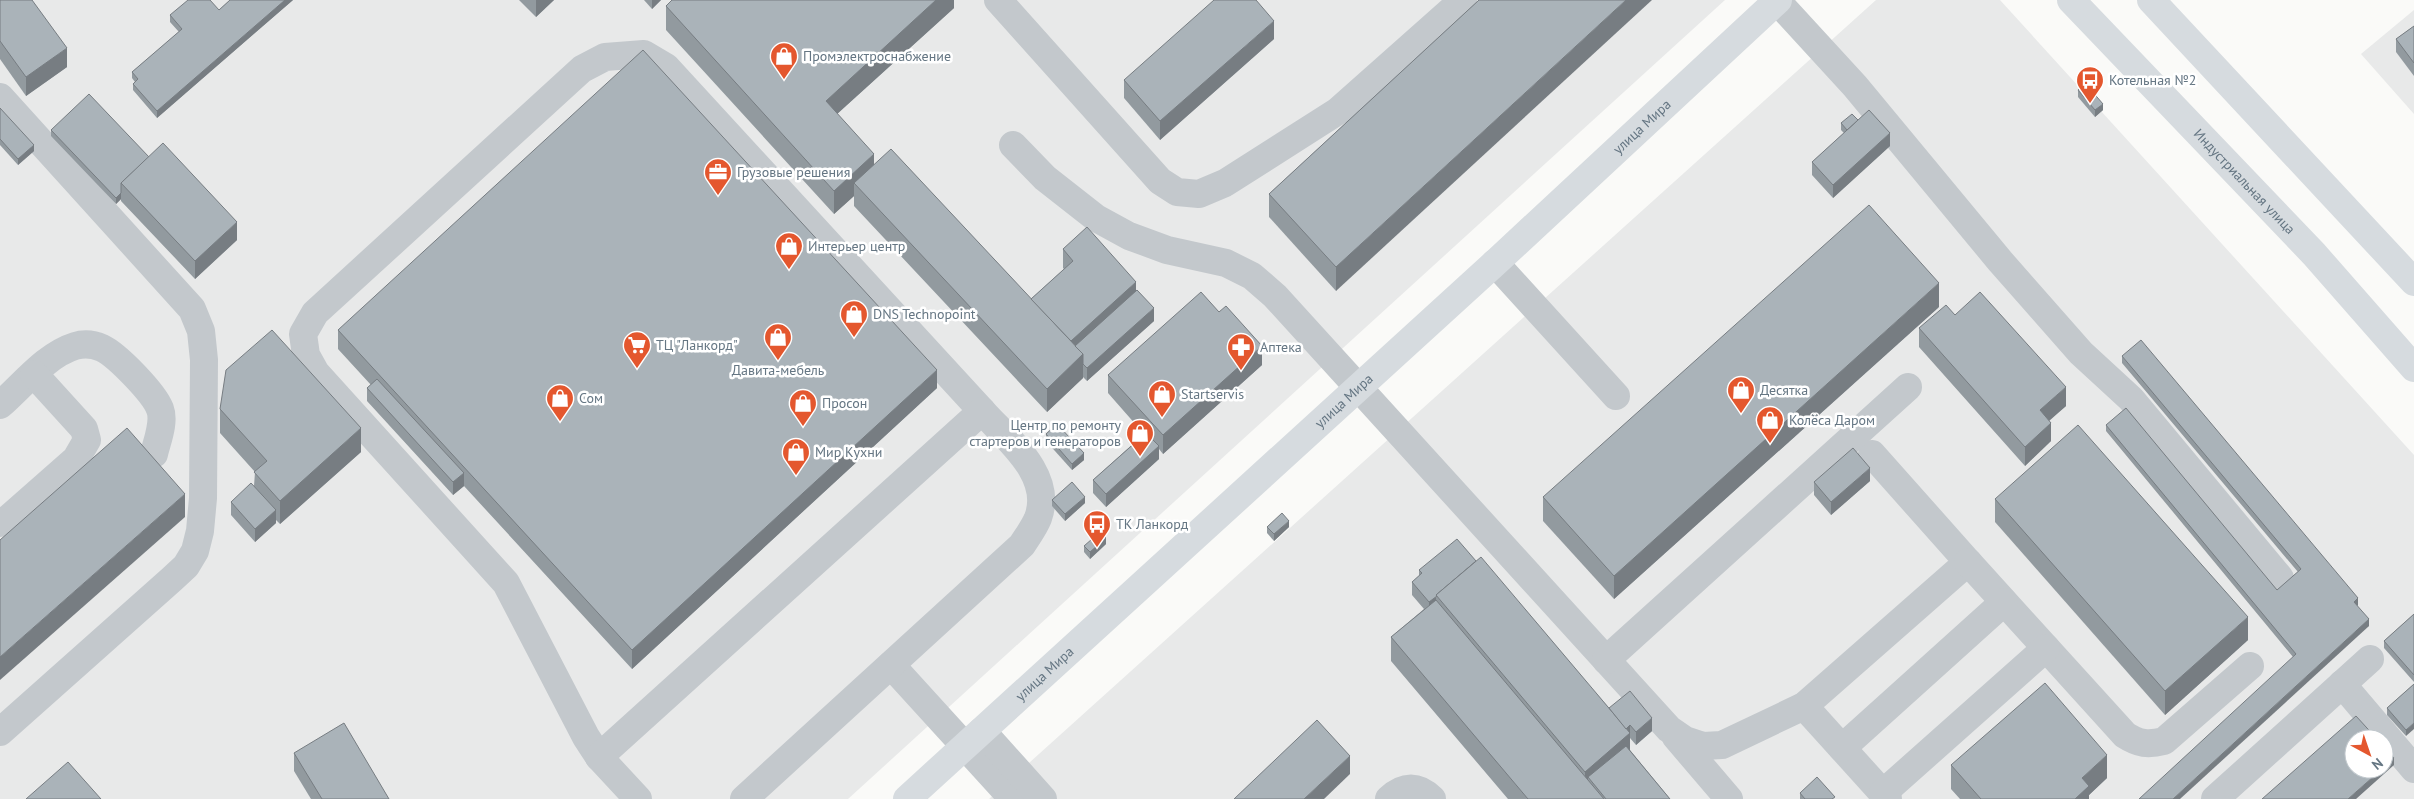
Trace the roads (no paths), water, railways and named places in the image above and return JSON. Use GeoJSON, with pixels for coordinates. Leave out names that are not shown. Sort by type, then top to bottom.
{"type":"FeatureCollection","features":[{"type":"Feature","properties":{"kind":"main road","name":"улица Мира"},"geometry":{"type":"LineString","coordinates":[[908,799],[1496,263],[1777,0]]}},
{"type":"Feature","properties":{"kind":"main road","name":"Индустриальная улица"},"geometry":{"type":"LineString","coordinates":[[2071,0],[2314,254],[2414,368]]}},
{"type":"Feature","properties":{"kind":"main road"},"geometry":{"type":"LineString","coordinates":[[2151,0],[2414,282]]}},
{"type":"Feature","properties":{"kind":"lane"},"geometry":{"type":"LineString","coordinates":[[998,0],[1160,180],[1177,192],[1199,194],[1225,183],[1338,111],[1463,0]]}},
{"type":"Feature","properties":{"kind":"lane"},"geometry":{"type":"LineString","coordinates":[[1777,0],[1855,86],[2000,261],[2075,346],[2131,399],[2280,578]]}},
{"type":"Feature","properties":{"kind":"lane"},"geometry":{"type":"LineString","coordinates":[[638,799],[599,757],[586,736],[506,583],[316,372],[306,356],[303,334],[315,313],[575,76],[605,56],[644,54],[666,66],[982,411],[1033,468],[1040,492],[1038,518],[1022,545],[744,799]]}},
{"type":"Feature","properties":{"kind":"lane"},"geometry":{"type":"LineString","coordinates":[[0,97],[192,309],[202,331],[204,360],[203,498],[200,531],[195,551],[186,566],[172,580],[0,732]]}},
{"type":"Feature","properties":{"kind":"lane"},"geometry":{"type":"LineString","coordinates":[[1013,145],[1045,178],[1096,218],[1129,236],[1167,250],[1226,262],[1252,276],[1275,296],[1669,729],[1728,799]]}},
{"type":"Feature","properties":{"kind":"lane"},"geometry":{"type":"LineString","coordinates":[[1496,263],[1616,396]]}},
{"type":"Feature","properties":{"kind":"lane"},"geometry":{"type":"LineString","coordinates":[[0,405],[58,353],[89,344],[103,348],[115,357],[148,392],[160,410],[161,422],[154,454]]}},
{"type":"Feature","properties":{"kind":"lane"},"geometry":{"type":"LineString","coordinates":[[0,523],[9,518],[76,459],[87,440],[84,429],[34,374]]}},
{"type":"Feature","properties":{"kind":"lane"},"geometry":{"type":"LineString","coordinates":[[1606,660],[1908,387]]}},
{"type":"Feature","properties":{"kind":"lane"},"geometry":{"type":"LineString","coordinates":[[599,757],[982,411]]}},
{"type":"Feature","properties":{"kind":"lane"},"geometry":{"type":"LineString","coordinates":[[1872,454],[2125,735],[2136,742],[2149,745],[2164,741],[2250,666]]}},
{"type":"Feature","properties":{"kind":"lane"},"geometry":{"type":"LineString","coordinates":[[1669,729],[1685,740],[1703,746],[1722,745],[1804,706],[1968,562]]}},
{"type":"Feature","properties":{"kind":"lane"},"geometry":{"type":"LineString","coordinates":[[1842,748],[2004,602]]}},
{"type":"Feature","properties":{"kind":"lane"},"geometry":{"type":"LineString","coordinates":[[1804,706],[1885,796],[2046,648]]}},
{"type":"Feature","properties":{"kind":"lane"},"geometry":{"type":"LineString","coordinates":[[2215,799],[2370,659]]}},
{"type":"Feature","properties":{"kind":"lane"},"geometry":{"type":"LineString","coordinates":[[891,665],[1043,799]]}},
{"type":"Feature","properties":{"kind":"lane"},"geometry":{"type":"LineString","coordinates":[[2342,684],[2414,769]]}},
{"type":"Feature","properties":{"kind":"lane"},"geometry":{"type":"LineString","coordinates":[[973,739],[1013,799]]}},
{"type":"Feature","properties":{"kind":"lane"},"geometry":{"type":"LineString","coordinates":[[1389,799],[1407,788],[1417,788],[1432,799]]}},
{"type":"Feature","properties":{"kind":"place","name":"Промэлектроснабжение"},"geometry":{"type":"Point","coordinates":[784,80]}},
{"type":"Feature","properties":{"kind":"place","name":"Котельная №2"},"geometry":{"type":"Point","coordinates":[2090,104]}},
{"type":"Feature","properties":{"kind":"place","name":"Грузовые решения"},"geometry":{"type":"Point","coordinates":[718,196]}},
{"type":"Feature","properties":{"kind":"place","name":"Интерьер центр"},"geometry":{"type":"Point","coordinates":[789,270]}},
{"type":"Feature","properties":{"kind":"place","name":"DNS Technopoint"},"geometry":{"type":"Point","coordinates":[854,338]}},
{"type":"Feature","properties":{"kind":"place","name":"Давита-мебель"},"geometry":{"type":"Point","coordinates":[778,361]}},
{"type":"Feature","properties":{"kind":"place","name":"ТЦ \"Ланкорд\""},"geometry":{"type":"Point","coordinates":[637,369]}},
{"type":"Feature","properties":{"kind":"place","name":"Аптека"},"geometry":{"type":"Point","coordinates":[1241,371]}},
{"type":"Feature","properties":{"kind":"place","name":"Десятка"},"geometry":{"type":"Point","coordinates":[1741,414]}},
{"type":"Feature","properties":{"kind":"place","name":"Startservis"},"geometry":{"type":"Point","coordinates":[1162,418]}},
{"type":"Feature","properties":{"kind":"place","name":"Сом"},"geometry":{"type":"Point","coordinates":[560,422]}},
{"type":"Feature","properties":{"kind":"place","name":"Просон"},"geometry":{"type":"Point","coordinates":[803,427]}},
{"type":"Feature","properties":{"kind":"place","name":"Колёса Даром"},"geometry":{"type":"Point","coordinates":[1770,444]}},
{"type":"Feature","properties":{"kind":"place","name":"Центр по ремонту стартеров и генераторов"},"geometry":{"type":"Point","coordinates":[1140,457]}},
{"type":"Feature","properties":{"kind":"place","name":"Мир Кухни"},"geometry":{"type":"Point","coordinates":[796,476]}},
{"type":"Feature","properties":{"kind":"place","name":"ТК Ланкорд"},"geometry":{"type":"Point","coordinates":[1097,548]}}]}
